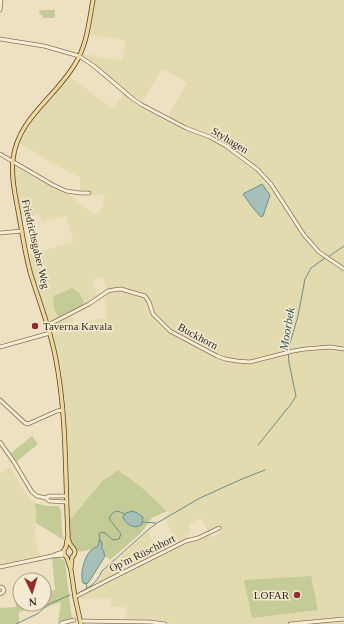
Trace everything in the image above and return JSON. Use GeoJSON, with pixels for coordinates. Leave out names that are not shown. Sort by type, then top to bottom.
{"type":"FeatureCollection","features":[{"type":"Feature","properties":{"kind":"main road","name":"Friedrichsgaber Weg"},"geometry":{"type":"LineString","coordinates":[[66,548],[68,535],[61,392],[50,333],[31,274],[13,179],[13,162],[16,148],[25,126],[68,74],[79,56],[86,36],[93,0]]}},
{"type":"Feature","properties":{"kind":"main road","name":"Friedrichsgaber Weg"},"geometry":{"type":"LineString","coordinates":[[68,535],[72,547]]}},
{"type":"Feature","properties":{"kind":"main road"},"geometry":{"type":"LineString","coordinates":[[71,570],[65,555],[66,548],[72,547],[75,552],[72,557],[71,570],[80,622]]}},
{"type":"Feature","properties":{"kind":"main road"},"geometry":{"type":"LineString","coordinates":[[65,555],[72,557]]}},
{"type":"Feature","properties":{"kind":"street"},"geometry":{"type":"LineString","coordinates":[[0,10],[2,0]]}},
{"type":"Feature","properties":{"kind":"street","name":"Styhagen"},"geometry":{"type":"LineString","coordinates":[[0,39],[44,46],[79,56],[94,66],[142,105],[186,128],[210,137],[226,146],[258,169],[271,184],[304,235],[319,252],[344,269]]}},
{"type":"Feature","properties":{"kind":"street"},"geometry":{"type":"LineString","coordinates":[[0,154],[66,191],[89,193]]}},
{"type":"Feature","properties":{"kind":"street"},"geometry":{"type":"LineString","coordinates":[[0,233],[22,230]]}},
{"type":"Feature","properties":{"kind":"street","name":"Buckhorn"},"geometry":{"type":"LineString","coordinates":[[47,324],[52,323],[89,304],[108,291],[121,290],[145,296],[149,302],[153,314],[170,331],[220,357],[250,362],[305,349],[330,347],[344,349]]}},
{"type":"Feature","properties":{"kind":"street"},"geometry":{"type":"LineString","coordinates":[[0,348],[50,333]]}},
{"type":"Feature","properties":{"kind":"street"},"geometry":{"type":"LineString","coordinates":[[0,400],[28,424],[62,410]]}},
{"type":"Feature","properties":{"kind":"street"},"geometry":{"type":"LineString","coordinates":[[0,442],[32,492],[39,497],[46,498],[49,501],[66,502]]}},
{"type":"Feature","properties":{"kind":"street"},"geometry":{"type":"LineString","coordinates":[[46,498],[49,496],[66,496]]}},
{"type":"Feature","properties":{"kind":"street","name":"Op'm Rüschhort"},"geometry":{"type":"LineString","coordinates":[[75,597],[186,541],[198,538],[219,528]]}},
{"type":"Feature","properties":{"kind":"street"},"geometry":{"type":"LineString","coordinates":[[0,567],[52,556],[65,555]]}},
{"type":"Feature","properties":{"kind":"street"},"geometry":{"type":"LineString","coordinates":[[0,587],[3,588],[4,591],[0,594]]}},
{"type":"Feature","properties":{"kind":"street"},"geometry":{"type":"LineString","coordinates":[[290,624],[344,619]]}},
{"type":"Feature","properties":{"kind":"street"},"geometry":{"type":"LineString","coordinates":[[61,624],[74,620]]}},
{"type":"Feature","properties":{"kind":"street"},"geometry":{"type":"LineString","coordinates":[[80,622],[151,622],[165,624]]}},
{"type":"Feature","properties":{"kind":"shaded area"},"geometry":{"type":"Polygon","coordinates":[[[96,0],[344,0],[344,266],[321,250],[305,233],[274,183],[262,170],[229,144],[168,116],[187,82],[162,69],[142,102],[94,63],[84,57],[85,54],[122,61],[126,41],[89,34],[96,0]]]}},
{"type":"Feature","properties":{"kind":"shaded area"},"geometry":{"type":"Polygon","coordinates":[[[70,77],[113,109],[124,94],[140,108],[186,131],[209,139],[226,149],[257,173],[269,186],[302,237],[317,254],[344,272],[344,624],[172,624],[161,620],[126,619],[125,607],[112,607],[110,598],[78,599],[112,579],[188,543],[209,536],[212,537],[221,533],[220,527],[208,533],[202,518],[188,524],[191,532],[187,535],[189,539],[178,544],[164,517],[169,513],[139,485],[118,470],[102,481],[69,521],[65,405],[61,370],[51,326],[32,271],[30,254],[74,242],[66,216],[42,222],[39,214],[32,216],[31,214],[21,215],[16,186],[15,162],[53,184],[71,191],[71,196],[96,216],[103,206],[105,195],[80,195],[80,177],[59,167],[20,144],[33,120],[70,77]],[[102,277],[92,280],[97,296],[107,289],[102,277]],[[104,295],[90,305],[72,314],[74,326],[94,319],[107,318],[104,295]]]}},
{"type":"Feature","properties":{"kind":"shaded area"},"geometry":{"type":"Polygon","coordinates":[[[10,466],[25,492],[36,505],[35,538],[40,556],[0,565],[0,474],[10,466]]]}},
{"type":"Feature","properties":{"kind":"shaded area"},"geometry":{"type":"Polygon","coordinates":[[[148,532],[159,553],[98,583],[102,573],[148,532]]]}},
{"type":"Feature","properties":{"kind":"green space"},"geometry":{"type":"Polygon","coordinates":[[[40,10],[55,10],[55,18],[43,18],[43,16],[39,14],[40,10]]]}},
{"type":"Feature","properties":{"kind":"green space"},"geometry":{"type":"Polygon","coordinates":[[[72,288],[81,295],[84,305],[61,317],[58,316],[54,306],[54,296],[72,288]]]}},
{"type":"Feature","properties":{"kind":"green space"},"geometry":{"type":"Polygon","coordinates":[[[32,436],[38,444],[16,462],[11,453],[32,436]]]}},
{"type":"Feature","properties":{"kind":"green space"},"geometry":{"type":"Polygon","coordinates":[[[118,470],[139,485],[167,511],[152,518],[141,533],[110,560],[103,554],[99,544],[97,547],[88,550],[78,551],[71,543],[69,535],[69,521],[102,481],[118,470]]]}},
{"type":"Feature","properties":{"kind":"green space"},"geometry":{"type":"Polygon","coordinates":[[[34,503],[47,506],[58,506],[60,508],[64,540],[36,523],[36,508],[34,503]]]}},
{"type":"Feature","properties":{"kind":"green space"},"geometry":{"type":"Polygon","coordinates":[[[58,557],[65,562],[72,619],[58,622],[61,602],[52,605],[52,591],[55,590],[52,558],[58,557]]]}},
{"type":"Feature","properties":{"kind":"green space","name":"LOFAR"},"geometry":{"type":"Polygon","coordinates":[[[311,576],[318,610],[252,618],[244,580],[311,576]]]}},
{"type":"Feature","properties":{"kind":"green space"},"geometry":{"type":"Polygon","coordinates":[[[12,607],[12,612],[19,612],[19,624],[0,624],[0,608],[12,607]]]}},
{"type":"Feature","properties":{"kind":"water"},"geometry":{"type":"Polygon","coordinates":[[[262,184],[270,195],[263,216],[261,217],[243,194],[262,184]]]}},
{"type":"Feature","properties":{"kind":"water"},"geometry":{"type":"Polygon","coordinates":[[[133,511],[143,517],[142,524],[137,527],[131,526],[123,518],[126,513],[133,511]]]}},
{"type":"Feature","properties":{"kind":"water"},"geometry":{"type":"Polygon","coordinates":[[[100,540],[105,556],[87,584],[83,583],[82,573],[84,562],[93,548],[97,547],[100,540]]]}},
{"type":"Feature","properties":{"kind":"waterway","name":"Moorbek"},"geometry":{"type":"LineString","coordinates":[[328,257],[344,246]]}},
{"type":"Feature","properties":{"kind":"waterway","name":"Moorbek"},"geometry":{"type":"LineString","coordinates":[[258,445],[296,396],[289,363],[288,350],[298,316],[305,279],[311,268],[325,258]]}},
{"type":"Feature","properties":{"kind":"waterway","name":"Moorbek"},"geometry":{"type":"LineString","coordinates":[[77,594],[94,583],[102,571],[157,523],[200,498],[265,470]]}},
{"type":"Feature","properties":{"kind":"waterway"},"geometry":{"type":"LineString","coordinates":[[100,540],[99,534],[101,532],[105,533],[113,540],[119,539],[121,534],[110,520],[110,516],[117,511],[125,514]]}},
{"type":"Feature","properties":{"kind":"waterway"},"geometry":{"type":"LineString","coordinates":[[143,522],[156,523]]}},
{"type":"Feature","properties":{"kind":"waterway","name":"Moorbek"},"geometry":{"type":"LineString","coordinates":[[86,584],[87,588]]}},
{"type":"Feature","properties":{"kind":"waterway","name":"Moorbek"},"geometry":{"type":"LineString","coordinates":[[16,624],[37,614],[49,604],[70,595]]}},
{"type":"Feature","properties":{"kind":"place","name":"Taverna Kavala"},"geometry":{"type":"Point","coordinates":[35,326]}},
{"type":"Feature","properties":{"kind":"place","name":"LOFAR"},"geometry":{"type":"Point","coordinates":[297,595]}}]}
